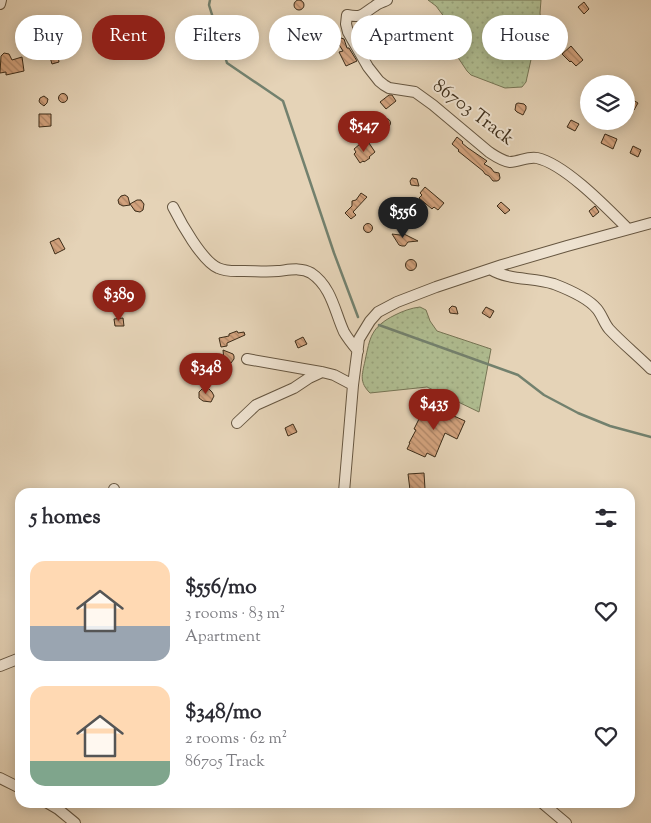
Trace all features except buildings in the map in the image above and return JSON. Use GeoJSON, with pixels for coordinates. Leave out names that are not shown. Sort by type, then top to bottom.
{"type":"FeatureCollection","features":[{"type":"Feature","properties":{"kind":"street"},"geometry":{"type":"LineString","coordinates":[[0,4],[1,0]]}},
{"type":"Feature","properties":{"kind":"street","name":"86703 Track"},"geometry":{"type":"LineString","coordinates":[[387,0],[375,5],[366,13],[357,17],[347,15],[346,24],[348,32],[368,67],[384,85],[394,89],[415,92],[499,158],[510,162],[535,157],[563,171],[584,187],[628,229]]}},
{"type":"Feature","properties":{"kind":"street"},"geometry":{"type":"LineString","coordinates":[[174,207],[180,220],[205,258],[218,268],[231,271],[298,269],[311,273],[329,294],[344,332],[358,351]]}},
{"type":"Feature","properties":{"kind":"street"},"geometry":{"type":"LineString","coordinates":[[344,488],[353,384],[359,339],[378,312],[397,302],[436,287],[490,269],[651,223]]}},
{"type":"Feature","properties":{"kind":"street"},"geometry":{"type":"LineString","coordinates":[[490,269],[504,276],[553,284],[573,293],[595,307],[608,328],[651,369]]}},
{"type":"Feature","properties":{"kind":"street"},"geometry":{"type":"LineString","coordinates":[[247,359],[322,372],[334,375],[353,384]]}},
{"type":"Feature","properties":{"kind":"street"},"geometry":{"type":"LineString","coordinates":[[237,423],[256,405],[294,388],[322,372]]}},
{"type":"Feature","properties":{"kind":"street"},"geometry":{"type":"LineString","coordinates":[[0,666],[15,660]]}},
{"type":"Feature","properties":{"kind":"street"},"geometry":{"type":"LineString","coordinates":[[0,778],[15,786]]}},
{"type":"Feature","properties":{"kind":"street"},"geometry":{"type":"LineString","coordinates":[[55,808],[75,823]]}},
{"type":"Feature","properties":{"kind":"street"},"geometry":{"type":"LineString","coordinates":[[548,808],[566,823]]}},
{"type":"Feature","properties":{"kind":"green space"},"geometry":{"type":"Polygon","coordinates":[[[428,0],[541,0],[540,15],[482,15],[482,60],[531,60],[526,82],[522,87],[505,88],[471,75],[460,60],[472,60],[472,15],[443,15],[428,0]]]}},
{"type":"Feature","properties":{"kind":"green space"},"geometry":{"type":"Polygon","coordinates":[[[420,307],[426,310],[430,321],[437,331],[491,349],[479,412],[427,387],[370,393],[364,385],[362,374],[370,339],[376,328],[395,315],[420,307]]]}},
{"type":"Feature","properties":{"kind":"waterway"},"geometry":{"type":"LineString","coordinates":[[210,0],[209,5],[227,63],[283,101],[334,253],[358,317]]}},
{"type":"Feature","properties":{"kind":"waterway"},"geometry":{"type":"LineString","coordinates":[[379,325],[518,375],[544,395],[578,413],[610,426],[651,437]]}}]}
